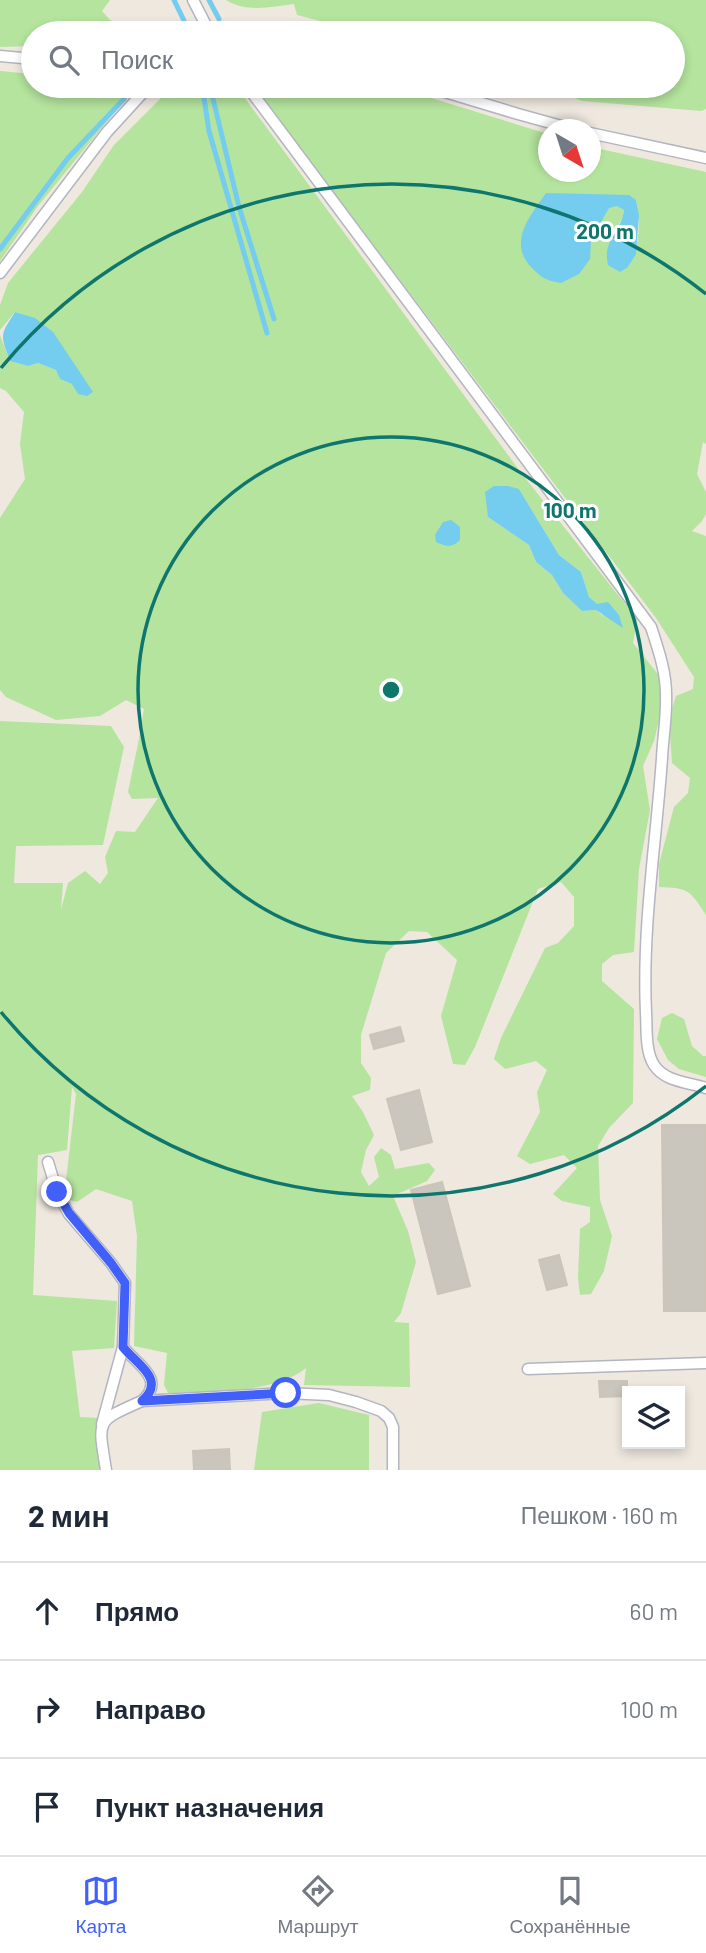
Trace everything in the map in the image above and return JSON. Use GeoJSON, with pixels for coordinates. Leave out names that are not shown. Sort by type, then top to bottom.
{"type":"FeatureCollection","features":[{"type":"Feature","properties":{"kind":"lane"},"geometry":{"type":"LineString","coordinates":[[193,0],[204,21]]}},
{"type":"Feature","properties":{"kind":"lane"},"geometry":{"type":"LineString","coordinates":[[0,56],[21,58]]}},
{"type":"Feature","properties":{"kind":"lane"},"geometry":{"type":"LineString","coordinates":[[0,273],[107,132],[138,98]]}},
{"type":"Feature","properties":{"kind":"lane"},"geometry":{"type":"LineString","coordinates":[[256,98],[651,627],[662,662],[666,694],[659,807],[647,916],[645,986],[648,1043],[652,1063],[662,1074],[706,1088]]}},
{"type":"Feature","properties":{"kind":"lane"},"geometry":{"type":"LineString","coordinates":[[465,98],[538,120]]}},
{"type":"Feature","properties":{"kind":"lane"},"geometry":{"type":"LineString","coordinates":[[601,135],[706,159]]}},
{"type":"Feature","properties":{"kind":"lane"},"geometry":{"type":"LineString","coordinates":[[48,1162],[57,1192],[69,1213],[125,1283],[123,1347],[101,1433],[106,1470]]}},
{"type":"Feature","properties":{"kind":"lane"},"geometry":{"type":"LineString","coordinates":[[123,1347],[151,1377],[151,1391],[142,1401]]}},
{"type":"Feature","properties":{"kind":"lane"},"geometry":{"type":"LineString","coordinates":[[528,1369],[706,1363]]}},
{"type":"Feature","properties":{"kind":"lane"},"geometry":{"type":"LineString","coordinates":[[102,1425],[121,1410],[142,1401],[286,1393],[329,1395],[381,1411],[389,1418],[393,1427],[393,1470]]}},
{"type":"Feature","properties":{"kind":"green space"},"geometry":{"type":"Polygon","coordinates":[[[0,0],[110,0],[102,11],[113,21],[21,21],[21,46],[0,47],[0,0]]]}},
{"type":"Feature","properties":{"kind":"green space"},"geometry":{"type":"Polygon","coordinates":[[[226,0],[706,0],[706,109],[701,111],[582,101],[575,98],[685,98],[685,21],[320,21],[297,15],[294,4],[251,8],[226,0]]]}},
{"type":"Feature","properties":{"kind":"green space"},"geometry":{"type":"Polygon","coordinates":[[[0,71],[21,73],[21,98],[125,98],[38,206],[0,261],[0,71]]]}},
{"type":"Feature","properties":{"kind":"green space"},"geometry":{"type":"Polygon","coordinates":[[[161,98],[245,98],[522,474],[637,619],[633,643],[661,678],[662,708],[654,741],[643,766],[650,810],[639,869],[634,952],[613,955],[602,964],[602,981],[634,1009],[633,1103],[609,1128],[598,1146],[600,1200],[612,1236],[604,1271],[591,1294],[580,1295],[578,1278],[580,1229],[590,1222],[590,1207],[562,1201],[553,1194],[577,1168],[564,1155],[530,1164],[517,1156],[540,1112],[537,1092],[547,1070],[536,1061],[505,1069],[494,1059],[501,1038],[545,948],[558,943],[574,926],[574,897],[561,882],[538,889],[475,1047],[465,1065],[453,1064],[441,1016],[457,960],[427,932],[409,931],[386,953],[361,1035],[361,1063],[371,1078],[370,1090],[352,1096],[374,1135],[366,1150],[361,1172],[369,1186],[379,1177],[374,1157],[381,1148],[391,1155],[395,1169],[429,1163],[435,1170],[427,1181],[393,1196],[408,1231],[416,1262],[401,1313],[394,1322],[409,1323],[410,1387],[304,1385],[306,1368],[277,1383],[259,1387],[168,1393],[164,1385],[167,1353],[134,1346],[137,1236],[132,1201],[96,1189],[77,1202],[64,1198],[76,1094],[72,1087],[67,1150],[38,1155],[33,1295],[117,1301],[114,1348],[72,1351],[80,1417],[98,1418],[103,1470],[0,1470],[0,721],[111,726],[124,747],[103,845],[16,846],[14,883],[63,883],[61,910],[68,883],[85,871],[100,884],[108,873],[105,857],[116,831],[135,832],[158,798],[132,799],[128,792],[144,709],[126,700],[100,716],[56,720],[6,697],[0,690],[0,518],[25,479],[20,444],[24,412],[6,391],[0,388],[0,335],[10,361],[28,366],[38,363],[56,370],[60,379],[72,384],[60,347],[49,330],[30,317],[15,312],[0,330],[0,305],[8,283],[82,192],[114,145],[161,98]],[[519,489],[488,517],[529,545],[536,562],[552,575],[563,593],[582,611],[596,610],[604,617],[589,597],[581,572],[559,555],[519,489]]]}},
{"type":"Feature","properties":{"kind":"green space"},"geometry":{"type":"Polygon","coordinates":[[[262,98],[431,98],[538,131],[538,182],[601,182],[601,149],[706,172],[706,444],[703,442],[697,474],[706,492],[706,514],[692,531],[706,536],[706,915],[688,892],[659,887],[659,864],[674,807],[688,793],[690,778],[672,763],[669,719],[676,696],[693,689],[694,677],[656,618],[262,98]],[[546,193],[591,240],[609,207],[624,209],[623,217],[611,237],[628,267],[638,234],[636,200],[546,193]]]}},
{"type":"Feature","properties":{"kind":"green space"},"geometry":{"type":"Polygon","coordinates":[[[672,1013],[684,1019],[692,1046],[706,1056],[706,1077],[679,1069],[668,1060],[657,1039],[662,1018],[672,1013]]]}},
{"type":"Feature","properties":{"kind":"green space"},"geometry":{"type":"Polygon","coordinates":[[[319,1403],[369,1415],[369,1470],[254,1470],[262,1412],[319,1403]]]}},
{"type":"Feature","properties":{"kind":"water"},"geometry":{"type":"Polygon","coordinates":[[[546,193],[629,195],[636,200],[639,215],[636,254],[628,267],[620,272],[608,265],[610,242],[624,210],[617,206],[609,208],[591,240],[590,259],[579,274],[561,283],[536,272],[525,259],[521,239],[528,220],[546,193]]]}},
{"type":"Feature","properties":{"kind":"water"},"geometry":{"type":"Polygon","coordinates":[[[15,312],[35,318],[53,332],[93,392],[87,396],[78,394],[72,384],[60,379],[56,370],[38,363],[28,366],[10,361],[3,335],[15,312]]]}},
{"type":"Feature","properties":{"kind":"water"},"geometry":{"type":"Polygon","coordinates":[[[494,486],[519,489],[559,555],[581,572],[589,597],[597,604],[608,602],[619,615],[623,628],[596,610],[582,611],[563,593],[552,575],[536,562],[529,545],[488,517],[485,492],[494,486]]]}},
{"type":"Feature","properties":{"kind":"water"},"geometry":{"type":"Polygon","coordinates":[[[451,520],[460,527],[460,540],[449,546],[436,542],[435,535],[443,522],[451,520]]]}},
{"type":"Feature","properties":{"kind":"building"},"geometry":{"type":"Polygon","coordinates":[[[400,1027],[404,1041],[374,1049],[370,1035],[400,1027]]]}},
{"type":"Feature","properties":{"kind":"building"},"geometry":{"type":"Polygon","coordinates":[[[419,1090],[432,1142],[401,1150],[387,1099],[419,1090]]]}},
{"type":"Feature","properties":{"kind":"building"},"geometry":{"type":"Polygon","coordinates":[[[662,1125],[706,1125],[706,1311],[664,1311],[662,1125]]]}},
{"type":"Feature","properties":{"kind":"building"},"geometry":{"type":"Polygon","coordinates":[[[442,1182],[470,1286],[438,1294],[411,1190],[442,1182]]]}},
{"type":"Feature","properties":{"kind":"building"},"geometry":{"type":"Polygon","coordinates":[[[559,1255],[567,1285],[547,1290],[539,1260],[559,1255]]]}},
{"type":"Feature","properties":{"kind":"building"},"geometry":{"type":"Polygon","coordinates":[[[599,1381],[627,1381],[627,1386],[622,1386],[622,1396],[600,1397],[599,1381]]]}},
{"type":"Feature","properties":{"kind":"building"},"geometry":{"type":"Polygon","coordinates":[[[229,1449],[230,1470],[194,1470],[193,1451],[229,1449]]]}},
{"type":"Feature","properties":{"kind":"waterway"},"geometry":{"type":"LineString","coordinates":[[174,0],[184,21]]}},
{"type":"Feature","properties":{"kind":"waterway"},"geometry":{"type":"LineString","coordinates":[[209,0],[219,19]]}},
{"type":"Feature","properties":{"kind":"waterway"},"geometry":{"type":"LineString","coordinates":[[204,98],[209,131],[267,333]]}},
{"type":"Feature","properties":{"kind":"waterway"},"geometry":{"type":"LineString","coordinates":[[213,98],[239,207],[274,319]]}},
{"type":"Feature","properties":{"kind":"waterway"},"geometry":{"type":"LineString","coordinates":[[0,249],[68,158],[124,99]]}},
{"type":"Feature","properties":{"kind":"route"},"geometry":{"type":"LineString","coordinates":[[57,1192],[69,1213],[125,1283],[123,1347],[147,1372],[152,1383],[151,1391],[142,1401],[286,1393]]}}]}
